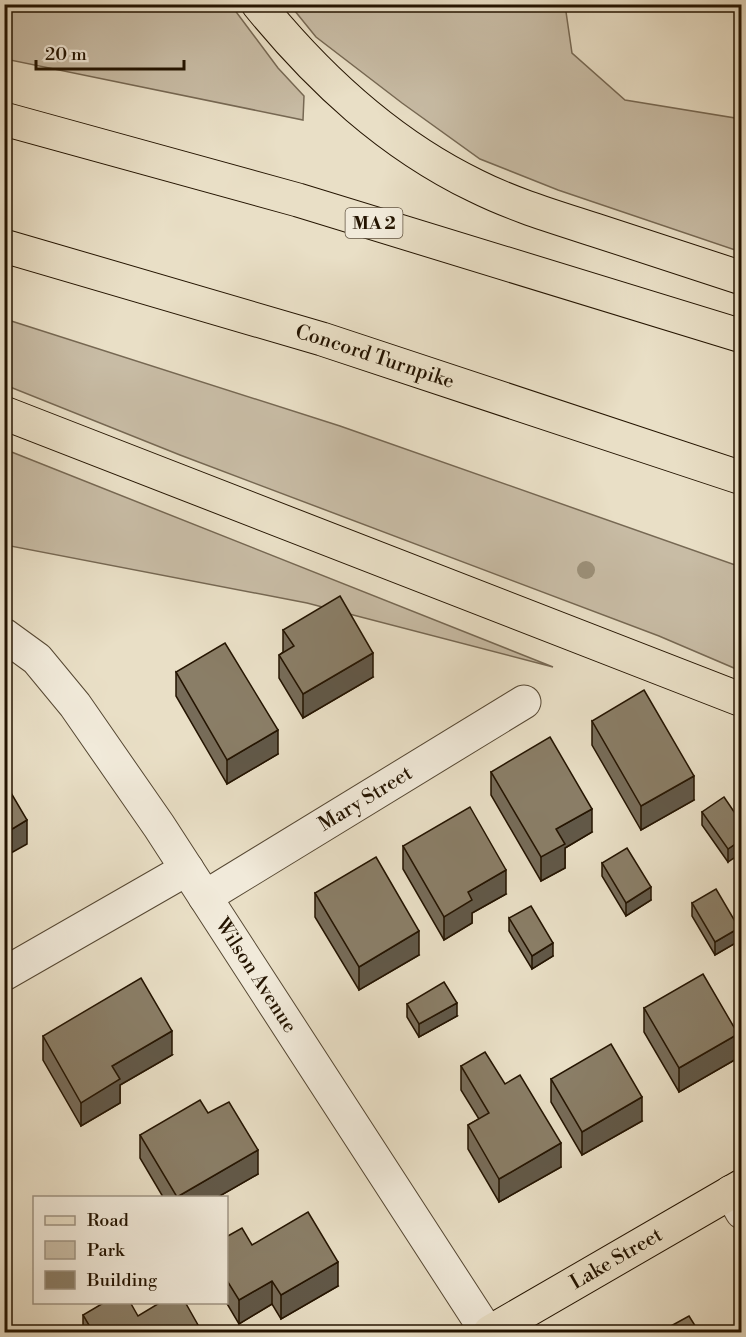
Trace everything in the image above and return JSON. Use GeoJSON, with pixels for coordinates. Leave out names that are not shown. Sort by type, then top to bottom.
{"type":"FeatureCollection","features":[{"type":"Feature","properties":{"kind":"main road"},"geometry":{"type":"LineString","coordinates":[[258,4],[298,51],[345,97],[378,124],[438,166],[505,199],[741,278]]}},
{"type":"Feature","properties":{"kind":"main road","name":"MA 2"},"geometry":{"type":"LineString","coordinates":[[4,119],[298,200],[741,336]]}},
{"type":"Feature","properties":{"kind":"main road","name":"Concord Turnpike"},"geometry":{"type":"LineString","coordinates":[[4,246],[322,339],[741,478]]}},
{"type":"Feature","properties":{"kind":"main road"},"geometry":{"type":"LineString","coordinates":[[4,413],[741,700]]}},
{"type":"Feature","properties":{"kind":"main road","name":"Lake Street"},"geometry":{"type":"LineString","coordinates":[[489,1332],[738,1196]]}},
{"type":"Feature","properties":{"kind":"street","name":"Wilson Avenue"},"geometry":{"type":"LineString","coordinates":[[4,635],[37,658],[75,705],[187,869],[489,1332]]}},
{"type":"Feature","properties":{"kind":"street","name":"Mary Street"},"geometry":{"type":"LineString","coordinates":[[205,897],[524,702]]}},
{"type":"Feature","properties":{"kind":"street"},"geometry":{"type":"LineString","coordinates":[[4,974],[187,869]]}},
{"type":"Feature","properties":{"kind":"green space"},"geometry":{"type":"Polygon","coordinates":[[[5,4],[231,5],[278,68],[304,96],[303,120],[5,59],[5,4]]]}},
{"type":"Feature","properties":{"kind":"green space"},"geometry":{"type":"Polygon","coordinates":[[[290,5],[565,5],[572,53],[625,100],[741,119],[741,252],[558,190],[480,159],[316,37],[290,5]]]}},
{"type":"Feature","properties":{"kind":"green space"},"geometry":{"type":"Polygon","coordinates":[[[5,319],[340,426],[741,567],[741,671],[659,636],[180,455],[5,385],[5,319]]]}},
{"type":"Feature","properties":{"kind":"green space"},"geometry":{"type":"Polygon","coordinates":[[[4,449],[553,667],[307,603],[5,545],[4,449]]]}},
{"type":"Feature","properties":{"kind":"building"},"geometry":{"type":"Polygon","coordinates":[[[340,596],[373,653],[303,694],[279,655],[294,646],[283,630],[340,596]]]}},
{"type":"Feature","properties":{"kind":"building"},"geometry":{"type":"Polygon","coordinates":[[[225,643],[278,730],[227,760],[176,672],[225,643]]]}},
{"type":"Feature","properties":{"kind":"building"},"geometry":{"type":"Polygon","coordinates":[[[644,690],[694,776],[641,806],[592,721],[644,690]]]}},
{"type":"Feature","properties":{"kind":"building"},"geometry":{"type":"Polygon","coordinates":[[[550,737],[592,809],[556,829],[565,844],[541,857],[491,772],[550,737]]]}},
{"type":"Feature","properties":{"kind":"building"},"geometry":{"type":"Polygon","coordinates":[[[4,781],[27,820],[4,834],[4,781]]]}},
{"type":"Feature","properties":{"kind":"building"},"geometry":{"type":"Polygon","coordinates":[[[724,797],[741,822],[741,840],[728,849],[702,812],[724,797]]]}},
{"type":"Feature","properties":{"kind":"building"},"geometry":{"type":"Polygon","coordinates":[[[470,807],[506,870],[468,892],[472,900],[444,917],[403,846],[470,807]]]}},
{"type":"Feature","properties":{"kind":"building"},"geometry":{"type":"Polygon","coordinates":[[[627,848],[651,887],[626,903],[602,863],[627,848]]]}},
{"type":"Feature","properties":{"kind":"building"},"geometry":{"type":"Polygon","coordinates":[[[376,857],[419,931],[359,967],[315,893],[376,857]]]}},
{"type":"Feature","properties":{"kind":"building"},"geometry":{"type":"Polygon","coordinates":[[[716,889],[739,928],[715,942],[692,903],[716,889]]]}},
{"type":"Feature","properties":{"kind":"building"},"geometry":{"type":"Polygon","coordinates":[[[531,906],[553,943],[532,956],[509,918],[531,906]]]}},
{"type":"Feature","properties":{"kind":"building"},"geometry":{"type":"Polygon","coordinates":[[[703,974],[738,1034],[679,1068],[644,1008],[703,974]]]}},
{"type":"Feature","properties":{"kind":"building"},"geometry":{"type":"Polygon","coordinates":[[[141,978],[172,1031],[112,1066],[120,1079],[81,1103],[43,1036],[141,978]]]}},
{"type":"Feature","properties":{"kind":"building"},"geometry":{"type":"Polygon","coordinates":[[[444,982],[457,1003],[419,1024],[407,1004],[444,982]]]}},
{"type":"Feature","properties":{"kind":"building"},"geometry":{"type":"Polygon","coordinates":[[[611,1044],[642,1097],[582,1132],[551,1079],[611,1044]]]}},
{"type":"Feature","properties":{"kind":"building"},"geometry":{"type":"Polygon","coordinates":[[[485,1052],[505,1084],[520,1075],[561,1143],[499,1179],[468,1125],[489,1113],[461,1066],[485,1052]]]}},
{"type":"Feature","properties":{"kind":"building"},"geometry":{"type":"Polygon","coordinates":[[[200,1100],[208,1113],[229,1102],[258,1150],[176,1196],[140,1135],[200,1100]]]}},
{"type":"Feature","properties":{"kind":"building"},"geometry":{"type":"Polygon","coordinates":[[[308,1212],[338,1262],[281,1295],[272,1281],[239,1300],[228,1282],[228,1236],[242,1228],[252,1245],[308,1212]]]}},
{"type":"Feature","properties":{"kind":"building"},"geometry":{"type":"Polygon","coordinates":[[[102,1304],[131,1304],[138,1316],[158,1304],[186,1304],[202,1332],[93,1332],[83,1315],[102,1304]]]}},
{"type":"Feature","properties":{"kind":"building"},"geometry":{"type":"Polygon","coordinates":[[[689,1316],[699,1332],[660,1332],[689,1316]]]}}]}
